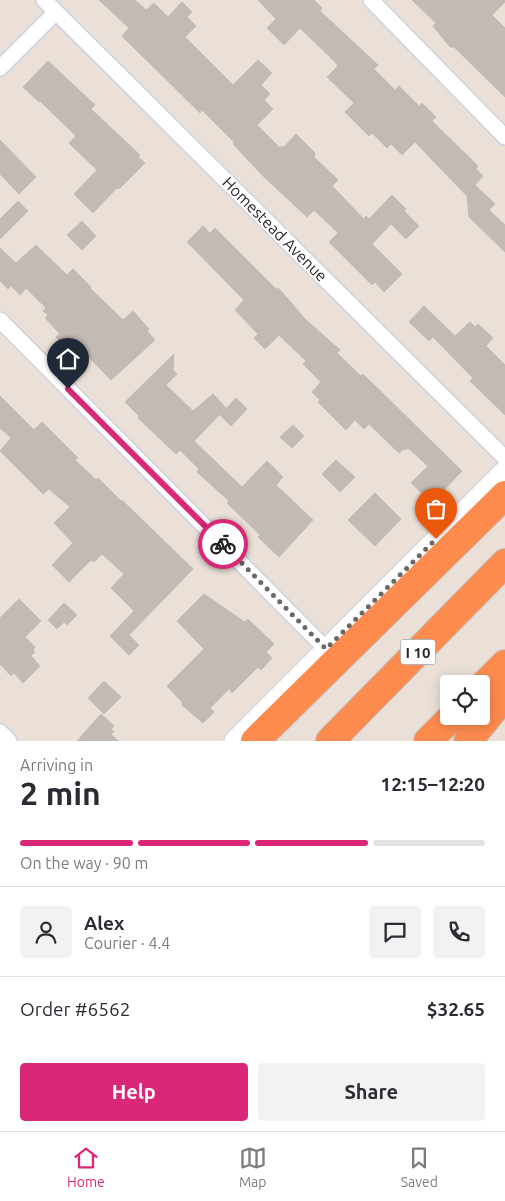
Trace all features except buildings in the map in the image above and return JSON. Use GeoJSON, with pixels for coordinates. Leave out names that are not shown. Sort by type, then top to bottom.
{"type":"FeatureCollection","features":[{"type":"Feature","properties":{"kind":"highway"},"geometry":{"type":"LineString","coordinates":[[255,741],[505,495]]}},
{"type":"Feature","properties":{"kind":"highway","name":"I 10"},"geometry":{"type":"LineString","coordinates":[[330,741],[505,563]]}},
{"type":"Feature","properties":{"kind":"highway"},"geometry":{"type":"LineString","coordinates":[[490,679],[505,664]]}},
{"type":"Feature","properties":{"kind":"highway"},"geometry":{"type":"LineString","coordinates":[[468,741],[505,696]]}},
{"type":"Feature","properties":{"kind":"highway"},"geometry":{"type":"LineString","coordinates":[[428,741],[444,725]]}},
{"type":"Feature","properties":{"kind":"street","name":"Homestead Avenue"},"geometry":{"type":"LineString","coordinates":[[44,0],[505,458]]}},
{"type":"Feature","properties":{"kind":"street"},"geometry":{"type":"LineString","coordinates":[[371,0],[505,137]]}},
{"type":"Feature","properties":{"kind":"street"},"geometry":{"type":"LineString","coordinates":[[0,68],[56,12]]}},
{"type":"Feature","properties":{"kind":"street"},"geometry":{"type":"LineString","coordinates":[[0,320],[326,649]]}},
{"type":"Feature","properties":{"kind":"street"},"geometry":{"type":"LineString","coordinates":[[234,741],[505,470]]}},
{"type":"Feature","properties":{"kind":"street"},"geometry":{"type":"LineString","coordinates":[[0,732],[9,741]]}},
{"type":"Feature","properties":{"kind":"way so far"},"geometry":{"type":"LineString","coordinates":[[223,544],[326,649],[436,539]]}},
{"type":"Feature","properties":{"kind":"route"},"geometry":{"type":"LineString","coordinates":[[68,389],[223,544]]}}]}
